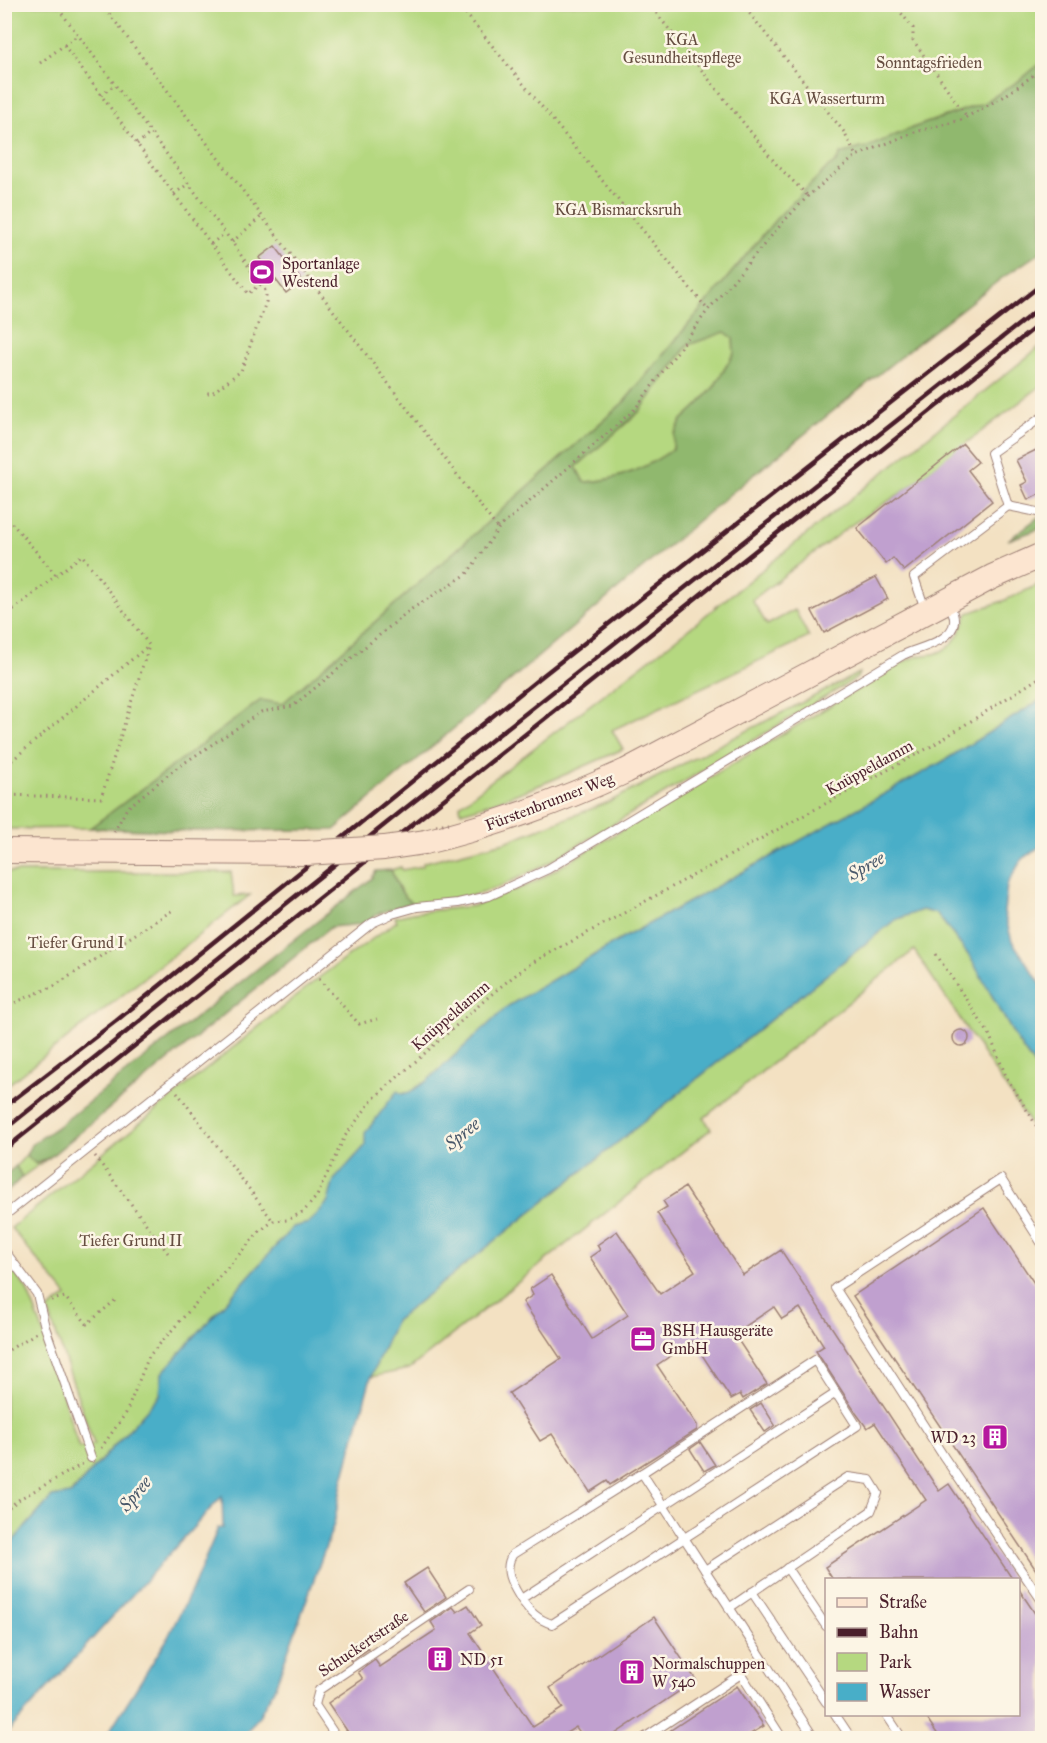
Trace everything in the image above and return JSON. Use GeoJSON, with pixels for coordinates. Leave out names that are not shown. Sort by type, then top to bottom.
{"type":"FeatureCollection","features":[{"type":"Feature","properties":{"kind":"main road","name":"Fürstenbrunner Weg"},"geometry":{"type":"LineString","coordinates":[[4,851],[306,853],[384,848],[425,842],[516,817],[605,781],[992,577],[1042,555]]}},
{"type":"Feature","properties":{"kind":"lane"},"geometry":{"type":"LineString","coordinates":[[1008,506],[991,453],[1042,417]]}},
{"type":"Feature","properties":{"kind":"lane"},"geometry":{"type":"LineString","coordinates":[[927,612],[914,577],[1008,506],[1042,513]]}},
{"type":"Feature","properties":{"kind":"lane"},"geometry":{"type":"LineString","coordinates":[[4,1216],[372,923],[417,907],[458,903],[489,896],[548,869],[903,655],[941,640],[948,635],[955,621],[949,600]]}},
{"type":"Feature","properties":{"kind":"lane"},"geometry":{"type":"LineString","coordinates":[[1042,1244],[1001,1179],[835,1287],[944,1457],[1042,1601]]}},
{"type":"Feature","properties":{"kind":"lane"},"geometry":{"type":"LineString","coordinates":[[4,1250],[37,1294],[45,1327],[91,1458]]}},
{"type":"Feature","properties":{"kind":"lane"},"geometry":{"type":"LineString","coordinates":[[815,1360],[857,1426],[552,1624],[540,1620],[531,1613],[510,1582],[508,1561],[513,1554],[642,1473],[815,1360]]}},
{"type":"Feature","properties":{"kind":"lane"},"geometry":{"type":"LineString","coordinates":[[521,1599],[836,1393]]}},
{"type":"Feature","properties":{"kind":"lane"},"geometry":{"type":"LineString","coordinates":[[642,1473],[814,1738]]}},
{"type":"Feature","properties":{"kind":"lane"},"geometry":{"type":"LineString","coordinates":[[705,1570],[848,1477],[870,1480],[878,1493],[871,1511],[729,1608]]}},
{"type":"Feature","properties":{"kind":"lane"},"geometry":{"type":"LineString","coordinates":[[787,1568],[825,1625]]}},
{"type":"Feature","properties":{"kind":"lane","name":"Schuckertstraße"},"geometry":{"type":"LineString","coordinates":[[337,1738],[315,1705],[320,1690],[469,1589]]}},
{"type":"Feature","properties":{"kind":"lane"},"geometry":{"type":"LineString","coordinates":[[752,1592],[825,1701]]}},
{"type":"Feature","properties":{"kind":"lane"},"geometry":{"type":"LineString","coordinates":[[644,1738],[741,1674],[782,1738]]}},
{"type":"Feature","properties":{"kind":"lane"},"geometry":{"type":"LineString","coordinates":[[836,1716],[851,1738]]}},
{"type":"Feature","properties":{"kind":"lane"},"geometry":{"type":"LineString","coordinates":[[887,1716],[902,1738]]}},
{"type":"Feature","properties":{"kind":"path"},"geometry":{"type":"LineString","coordinates":[[56,4],[232,242],[266,292],[266,302],[241,371],[212,393],[202,393]]}},
{"type":"Feature","properties":{"kind":"path"},"geometry":{"type":"LineString","coordinates":[[102,4],[498,529]]}},
{"type":"Feature","properties":{"kind":"path"},"geometry":{"type":"LineString","coordinates":[[458,4],[708,310]]}},
{"type":"Feature","properties":{"kind":"path"},"geometry":{"type":"LineString","coordinates":[[649,4],[777,165],[808,196]]}},
{"type":"Feature","properties":{"kind":"path"},"geometry":{"type":"LineString","coordinates":[[742,4],[844,132],[856,156]]}},
{"type":"Feature","properties":{"kind":"path"},"geometry":{"type":"LineString","coordinates":[[894,4],[913,28],[913,40],[967,117]]}},
{"type":"Feature","properties":{"kind":"path"},"geometry":{"type":"LineString","coordinates":[[1029,4],[1042,15]]}},
{"type":"Feature","properties":{"kind":"path"},"geometry":{"type":"LineString","coordinates":[[40,63],[78,35]]}},
{"type":"Feature","properties":{"kind":"path"},"geometry":{"type":"LineString","coordinates":[[64,45],[248,294],[261,284]]}},
{"type":"Feature","properties":{"kind":"path"},"geometry":{"type":"LineString","coordinates":[[104,851],[127,808],[175,769],[261,712],[293,706],[410,610],[467,574],[498,529],[635,410],[708,310],[808,196],[856,156],[915,132],[967,117],[1003,97],[1042,69]]}},
{"type":"Feature","properties":{"kind":"path"},"geometry":{"type":"LineString","coordinates":[[101,95],[115,85]]}},
{"type":"Feature","properties":{"kind":"path"},"geometry":{"type":"LineString","coordinates":[[137,144],[151,133]]}},
{"type":"Feature","properties":{"kind":"path"},"geometry":{"type":"LineString","coordinates":[[174,194],[188,183]]}},
{"type":"Feature","properties":{"kind":"path"},"geometry":{"type":"LineString","coordinates":[[232,242],[262,216]]}},
{"type":"Feature","properties":{"kind":"path"},"geometry":{"type":"LineString","coordinates":[[211,244],[225,233]]}},
{"type":"Feature","properties":{"kind":"path"},"geometry":{"type":"LineString","coordinates":[[4,514],[56,576]]}},
{"type":"Feature","properties":{"kind":"path"},"geometry":{"type":"LineString","coordinates":[[4,617],[82,555],[149,645]]}},
{"type":"Feature","properties":{"kind":"path"},"geometry":{"type":"LineString","coordinates":[[4,767],[149,645]]}},
{"type":"Feature","properties":{"kind":"path"},"geometry":{"type":"LineString","coordinates":[[4,795],[101,798],[149,645]]}},
{"type":"Feature","properties":{"kind":"path","name":"Knüppeldamm"},"geometry":{"type":"LineString","coordinates":[[4,1511],[21,1498],[91,1458],[126,1413],[149,1356],[260,1232],[273,1221],[288,1220],[304,1210],[317,1196],[345,1136],[373,1099],[528,965],[930,747],[1042,675]]}},
{"type":"Feature","properties":{"kind":"path"},"geometry":{"type":"LineString","coordinates":[[4,1007],[54,986],[173,910]]}},
{"type":"Feature","properties":{"kind":"path"},"geometry":{"type":"LineString","coordinates":[[936,954],[989,1034],[1006,1076],[1042,1135]]}},
{"type":"Feature","properties":{"kind":"path"},"geometry":{"type":"LineString","coordinates":[[313,970],[355,1021],[364,1024],[377,1019]]}},
{"type":"Feature","properties":{"kind":"path"},"geometry":{"type":"LineString","coordinates":[[170,1083],[273,1221]]}},
{"type":"Feature","properties":{"kind":"path"},"geometry":{"type":"LineString","coordinates":[[89,1148],[168,1253]]}},
{"type":"Feature","properties":{"kind":"path"},"geometry":{"type":"LineString","coordinates":[[38,1302],[65,1298],[87,1324],[118,1298]]}},
{"type":"Feature","properties":{"kind":"path"},"geometry":{"type":"LineString","coordinates":[[4,1353],[45,1327]]}},
{"type":"Feature","properties":{"kind":"green space"},"geometry":{"type":"Polygon","coordinates":[[[4,5],[1042,5],[1042,62],[1019,81],[984,103],[912,128],[866,148],[841,154],[836,162],[826,169],[777,218],[624,402],[282,704],[261,700],[90,828],[5,829],[4,5]]]}},
{"type":"Feature","properties":{"kind":"green space"},"geometry":{"type":"Polygon","coordinates":[[[1042,62],[1042,251],[1002,278],[920,341],[730,494],[334,830],[177,831],[90,828],[261,700],[282,704],[624,402],[777,218],[826,169],[836,162],[841,154],[866,148],[912,128],[984,103],[1019,81],[1042,62]],[[725,332],[688,345],[639,412],[576,467],[584,482],[607,479],[631,472],[673,449],[674,435],[682,420],[714,387],[734,353],[733,338],[725,332]]]}},
{"type":"Feature","properties":{"kind":"green space"},"geometry":{"type":"Polygon","coordinates":[[[725,331],[733,337],[734,353],[714,387],[682,420],[674,435],[673,449],[631,472],[607,479],[584,482],[576,467],[639,412],[688,345],[725,331]]]}},
{"type":"Feature","properties":{"kind":"green space"},"geometry":{"type":"Polygon","coordinates":[[[1042,345],[1042,385],[901,493],[851,525],[752,600],[767,625],[795,610],[809,637],[612,730],[623,749],[523,791],[461,812],[460,805],[686,631],[1042,345]]]}},
{"type":"Feature","properties":{"kind":"green space"},"geometry":{"type":"Polygon","coordinates":[[[1042,516],[1042,528],[1008,540],[1039,517],[1042,516]]]}},
{"type":"Feature","properties":{"kind":"green space","name":"Tiefer Grund II"},"geometry":{"type":"Polygon","coordinates":[[[1042,583],[1042,699],[942,762],[616,942],[508,1006],[427,1081],[410,1092],[402,1094],[365,1146],[334,1180],[328,1202],[309,1223],[293,1227],[162,1373],[160,1395],[70,1494],[52,1497],[5,1550],[4,1273],[12,1269],[26,1288],[41,1325],[79,1448],[94,1444],[48,1310],[67,1296],[11,1228],[321,976],[397,921],[395,917],[473,906],[533,883],[905,661],[943,650],[957,637],[968,613],[1003,601],[1042,583]]]}},
{"type":"Feature","properties":{"kind":"green space"},"geometry":{"type":"Polygon","coordinates":[[[859,673],[857,678],[545,865],[499,887],[471,896],[416,904],[403,894],[391,870],[423,866],[423,863],[429,861],[505,842],[609,802],[859,673]]]}},
{"type":"Feature","properties":{"kind":"green space"},"geometry":{"type":"Polygon","coordinates":[[[391,870],[403,894],[416,904],[406,904],[380,913],[363,924],[331,927],[50,1157],[36,1164],[26,1155],[31,1145],[61,1124],[371,879],[376,871],[391,870]]]}},
{"type":"Feature","properties":{"kind":"green space","name":"Tiefer Grund I"},"geometry":{"type":"Polygon","coordinates":[[[5,872],[231,872],[234,896],[250,895],[5,1087],[5,872]]]}},
{"type":"Feature","properties":{"kind":"green space"},"geometry":{"type":"Polygon","coordinates":[[[922,910],[937,914],[970,957],[1018,1042],[1042,1077],[1042,1142],[914,950],[704,1118],[711,1129],[409,1369],[371,1377],[395,1321],[895,920],[922,910]]]}},
{"type":"Feature","properties":{"kind":"green space"},"geometry":{"type":"Polygon","coordinates":[[[26,1155],[36,1164],[50,1157],[22,1177],[16,1166],[26,1155]]]}},
{"type":"Feature","properties":{"kind":"green space"},"geometry":{"type":"Polygon","coordinates":[[[16,1166],[22,1177],[5,1194],[5,1175],[16,1166]]]}},
{"type":"Feature","properties":{"kind":"water","name":"Spree"},"geometry":{"type":"Polygon","coordinates":[[[1042,699],[1042,845],[1022,859],[1007,885],[1004,912],[1012,941],[1042,986],[1042,1077],[1018,1042],[970,957],[937,914],[922,910],[895,920],[395,1321],[371,1377],[342,1483],[334,1524],[275,1687],[259,1716],[242,1738],[105,1738],[166,1641],[194,1585],[218,1528],[223,1528],[222,1496],[5,1735],[5,1550],[52,1497],[71,1494],[160,1395],[162,1373],[293,1227],[309,1223],[328,1202],[334,1180],[365,1146],[365,1133],[397,1091],[402,1094],[410,1092],[427,1081],[508,1006],[616,942],[942,762],[1042,699]]]}},
{"type":"Feature","properties":{"kind":"building"},"geometry":{"type":"Polygon","coordinates":[[[275,246],[302,281],[286,293],[259,258],[275,246]]]}},
{"type":"Feature","properties":{"kind":"building"},"geometry":{"type":"Polygon","coordinates":[[[963,444],[978,462],[968,470],[992,501],[904,571],[893,558],[886,564],[857,528],[963,444]]]}},
{"type":"Feature","properties":{"kind":"building"},"geometry":{"type":"Polygon","coordinates":[[[1042,447],[1042,493],[1028,500],[1021,485],[1027,482],[1016,460],[1042,447]]]}},
{"type":"Feature","properties":{"kind":"building"},"geometry":{"type":"Polygon","coordinates":[[[876,577],[888,599],[824,633],[812,611],[876,577]]]}},
{"type":"Feature","properties":{"kind":"building"},"geometry":{"type":"Polygon","coordinates":[[[958,1030],[964,1030],[969,1038],[967,1044],[958,1046],[953,1041],[953,1035],[958,1030]]]}},
{"type":"Feature","properties":{"kind":"building","name":"BSH Hausgeräte GmbH"},"geometry":{"type":"Polygon","coordinates":[[[685,1187],[743,1275],[781,1250],[939,1491],[949,1484],[1012,1578],[832,1578],[825,1567],[926,1500],[875,1423],[867,1428],[856,1413],[816,1351],[824,1346],[800,1308],[782,1319],[774,1307],[734,1334],[767,1384],[743,1399],[740,1394],[731,1399],[693,1341],[657,1365],[697,1425],[697,1430],[610,1485],[607,1481],[590,1492],[552,1434],[540,1441],[509,1393],[561,1359],[523,1302],[533,1295],[530,1289],[551,1275],[592,1339],[628,1315],[590,1257],[600,1250],[597,1245],[617,1231],[660,1294],[695,1271],[657,1213],[667,1207],[663,1201],[685,1187]]]}},
{"type":"Feature","properties":{"kind":"building","name":"WD 23"},"geometry":{"type":"Polygon","coordinates":[[[984,1208],[1042,1295],[1042,1579],[853,1296],[984,1208]]]}},
{"type":"Feature","properties":{"kind":"building"},"geometry":{"type":"Polygon","coordinates":[[[761,1403],[775,1425],[765,1432],[750,1410],[761,1403]]]}},
{"type":"Feature","properties":{"kind":"building"},"geometry":{"type":"Polygon","coordinates":[[[700,1442],[715,1465],[704,1471],[690,1449],[700,1442]]]}},
{"type":"Feature","properties":{"kind":"building"},"geometry":{"type":"Polygon","coordinates":[[[427,1568],[446,1597],[424,1612],[404,1583],[427,1568]]]}},
{"type":"Feature","properties":{"kind":"building"},"geometry":{"type":"Polygon","coordinates":[[[1020,1591],[1042,1624],[1042,1738],[940,1738],[925,1716],[1020,1716],[1020,1591]]]}},
{"type":"Feature","properties":{"kind":"building"},"geometry":{"type":"Polygon","coordinates":[[[468,1605],[481,1625],[470,1633],[533,1727],[563,1708],[550,1688],[654,1617],[696,1680],[609,1738],[584,1738],[576,1727],[558,1738],[352,1738],[328,1703],[363,1679],[358,1672],[375,1660],[380,1667],[436,1630],[431,1622],[453,1607],[457,1612],[468,1605]]]}},
{"type":"Feature","properties":{"kind":"building"},"geometry":{"type":"Polygon","coordinates":[[[362,1641],[368,1649],[351,1661],[345,1652],[362,1641]]]}},
{"type":"Feature","properties":{"kind":"building"},"geometry":{"type":"Polygon","coordinates":[[[737,1686],[764,1726],[744,1738],[659,1738],[737,1686]]]}},
{"type":"Feature","properties":{"kind":"railway"},"geometry":{"type":"LineString","coordinates":[[4,1107],[116,1021],[541,677],[1042,284]]}},
{"type":"Feature","properties":{"kind":"railway"},"geometry":{"type":"LineString","coordinates":[[4,1130],[398,814],[1042,306]]}},
{"type":"Feature","properties":{"kind":"railway"},"geometry":{"type":"LineString","coordinates":[[4,1150],[1042,322]]}},
{"type":"Feature","properties":{"kind":"place","name":"Sportanlage Westend"},"geometry":{"type":"Point","coordinates":[262,272]}},
{"type":"Feature","properties":{"kind":"place","name":"BSH Hausgeräte GmbH"},"geometry":{"type":"Point","coordinates":[643,1339]}},
{"type":"Feature","properties":{"kind":"place","name":"WD 23"},"geometry":{"type":"Point","coordinates":[995,1437]}},
{"type":"Feature","properties":{"kind":"place","name":"ND 51"},"geometry":{"type":"Point","coordinates":[440,1659]}},
{"type":"Feature","properties":{"kind":"place","name":"Normalschuppen W 540"},"geometry":{"type":"Point","coordinates":[632,1672]}},
{"type":"Feature","properties":{"kind":"park label","name":"KGA Gesundheitspflege"},"geometry":{"type":"Point","coordinates":[682,48]}},
{"type":"Feature","properties":{"kind":"park label","name":"Sonntagsfrieden"},"geometry":{"type":"Point","coordinates":[929,62]}},
{"type":"Feature","properties":{"kind":"park label","name":"KGA Wasserturm"},"geometry":{"type":"Point","coordinates":[827,98]}},
{"type":"Feature","properties":{"kind":"park label","name":"KGA Bismarcksruh"},"geometry":{"type":"Point","coordinates":[618,209]}}]}
